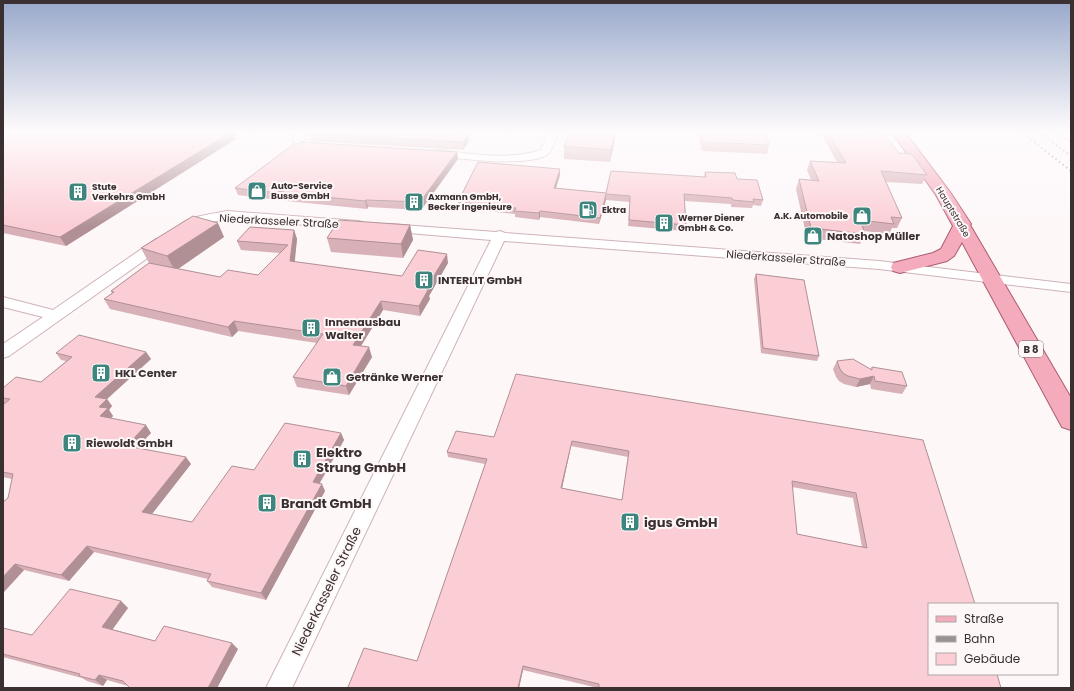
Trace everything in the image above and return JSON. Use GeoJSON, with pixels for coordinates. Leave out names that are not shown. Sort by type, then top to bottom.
{"type":"FeatureCollection","features":[{"type":"Feature","properties":{"kind":"main road","name":"Hauptstraße"},"geometry":{"type":"LineString","coordinates":[[921,163],[944,195],[962,224],[990,278]]}},
{"type":"Feature","properties":{"kind":"main road"},"geometry":{"type":"LineString","coordinates":[[900,267],[940,257],[948,252],[962,224]]}},
{"type":"Feature","properties":{"kind":"main road","name":"B 8"},"geometry":{"type":"LineString","coordinates":[[990,278],[1071,420]]}},
{"type":"Feature","properties":{"kind":"street","name":"Niederkasseler Straße"},"geometry":{"type":"LineString","coordinates":[[3,352],[54,315],[174,233],[196,221],[227,215],[900,267],[1071,288]]}},
{"type":"Feature","properties":{"kind":"street","name":"Niederkasseler Straße"},"geometry":{"type":"LineString","coordinates":[[279,688],[500,235]]}},
{"type":"Feature","properties":{"kind":"street"},"geometry":{"type":"LineString","coordinates":[[3,302],[54,315]]}},
{"type":"Feature","properties":{"kind":"building"},"geometry":{"type":"Polygon","coordinates":[[[3,163],[180,163],[60,237],[3,225],[3,163]]]}},
{"type":"Feature","properties":{"kind":"building"},"geometry":{"type":"Polygon","coordinates":[[[268,163],[449,163],[420,202],[365,201],[285,193],[281,190],[277,193],[235,188],[268,163]]]}},
{"type":"Feature","properties":{"kind":"building"},"geometry":{"type":"Polygon","coordinates":[[[477,163],[560,169],[554,188],[606,193],[611,171],[706,177],[705,172],[735,173],[737,179],[757,180],[763,200],[753,199],[754,202],[733,200],[732,198],[684,194],[686,225],[629,220],[630,196],[606,194],[600,218],[540,211],[539,213],[514,211],[516,208],[458,202],[477,163]]]}},
{"type":"Feature","properties":{"kind":"building"},"geometry":{"type":"Polygon","coordinates":[[[811,163],[919,163],[927,175],[881,171],[902,218],[891,217],[894,224],[860,220],[865,234],[811,228],[799,179],[819,181],[811,163]]]}},
{"type":"Feature","properties":{"kind":"building"},"geometry":{"type":"Polygon","coordinates":[[[193,216],[218,223],[167,256],[141,248],[193,216]]]}},
{"type":"Feature","properties":{"kind":"building"},"geometry":{"type":"Polygon","coordinates":[[[339,220],[410,225],[401,244],[327,238],[339,220]]]}},
{"type":"Feature","properties":{"kind":"building"},"geometry":{"type":"Polygon","coordinates":[[[250,227],[294,230],[290,261],[402,276],[418,250],[447,254],[426,289],[428,290],[419,306],[381,301],[353,345],[369,347],[346,386],[293,377],[323,334],[234,321],[228,327],[104,299],[114,292],[111,291],[149,263],[220,277],[228,270],[258,275],[288,245],[237,241],[250,227]]]}},
{"type":"Feature","properties":{"kind":"building"},"geometry":{"type":"Polygon","coordinates":[[[756,274],[804,280],[819,356],[763,348],[756,274]]]}},
{"type":"Feature","properties":{"kind":"building"},"geometry":{"type":"Polygon","coordinates":[[[79,335],[146,352],[95,397],[107,399],[99,407],[108,408],[100,416],[146,425],[127,446],[186,457],[142,512],[192,522],[232,466],[254,470],[285,423],[341,433],[313,482],[322,484],[261,593],[207,581],[211,574],[87,546],[61,575],[15,564],[3,577],[3,502],[8,498],[13,474],[3,472],[3,405],[10,399],[3,398],[3,388],[16,377],[41,382],[72,357],[56,353],[79,335]]]}},
{"type":"Feature","properties":{"kind":"building"},"geometry":{"type":"Polygon","coordinates":[[[853,359],[872,370],[872,367],[902,372],[907,386],[875,381],[874,376],[860,379],[848,376],[840,369],[837,361],[853,359]]]}},
{"type":"Feature","properties":{"kind":"building","name":"igus GmbH"},"geometry":{"type":"Polygon","coordinates":[[[516,374],[923,440],[975,603],[928,603],[928,675],[997,675],[1001,688],[599,688],[599,684],[523,666],[518,688],[348,687],[364,648],[417,661],[487,459],[447,452],[456,431],[494,437],[516,374]],[[572,441],[561,488],[622,500],[629,451],[572,441]],[[792,481],[797,534],[867,548],[856,493],[792,481]]]}},
{"type":"Feature","properties":{"kind":"building"},"geometry":{"type":"Polygon","coordinates":[[[70,589],[121,601],[102,627],[155,641],[164,626],[232,643],[208,688],[130,688],[123,681],[99,675],[95,680],[79,676],[80,674],[3,654],[3,628],[32,635],[70,589]]]}},
{"type":"Feature","properties":{"kind":"railway"},"geometry":{"type":"LineString","coordinates":[[1061,163],[1071,171]]}},
{"type":"Feature","properties":{"kind":"place","name":"Auto-Service Busse GmbH"},"geometry":{"type":"Point","coordinates":[257,191]}},
{"type":"Feature","properties":{"kind":"place","name":"Stute Verkehrs GmbH"},"geometry":{"type":"Point","coordinates":[78,192]}},
{"type":"Feature","properties":{"kind":"place","name":"Axmann GmbH, Becker Ingenieure"},"geometry":{"type":"Point","coordinates":[414,202]}},
{"type":"Feature","properties":{"kind":"place","name":"Ektra"},"geometry":{"type":"Point","coordinates":[588,210]}},
{"type":"Feature","properties":{"kind":"place","name":"A.K. Automobile"},"geometry":{"type":"Point","coordinates":[862,216]}},
{"type":"Feature","properties":{"kind":"place","name":"Werner Diener GmbH & Co."},"geometry":{"type":"Point","coordinates":[664,223]}},
{"type":"Feature","properties":{"kind":"place","name":"Natoshop Müller"},"geometry":{"type":"Point","coordinates":[813,236]}},
{"type":"Feature","properties":{"kind":"place","name":"INTERLIT GmbH"},"geometry":{"type":"Point","coordinates":[424,280]}},
{"type":"Feature","properties":{"kind":"place","name":"Innenausbau Walter"},"geometry":{"type":"Point","coordinates":[311,328]}},
{"type":"Feature","properties":{"kind":"place","name":"HKL Center"},"geometry":{"type":"Point","coordinates":[101,373]}},
{"type":"Feature","properties":{"kind":"place","name":"Getränke Werner"},"geometry":{"type":"Point","coordinates":[332,377]}},
{"type":"Feature","properties":{"kind":"place","name":"Riewoldt GmbH"},"geometry":{"type":"Point","coordinates":[72,443]}},
{"type":"Feature","properties":{"kind":"place","name":"Elektro Strung GmbH"},"geometry":{"type":"Point","coordinates":[302,459]}},
{"type":"Feature","properties":{"kind":"place","name":"Brandt GmbH"},"geometry":{"type":"Point","coordinates":[267,503]}},
{"type":"Feature","properties":{"kind":"place","name":"igus GmbH"},"geometry":{"type":"Point","coordinates":[630,522]}}]}
